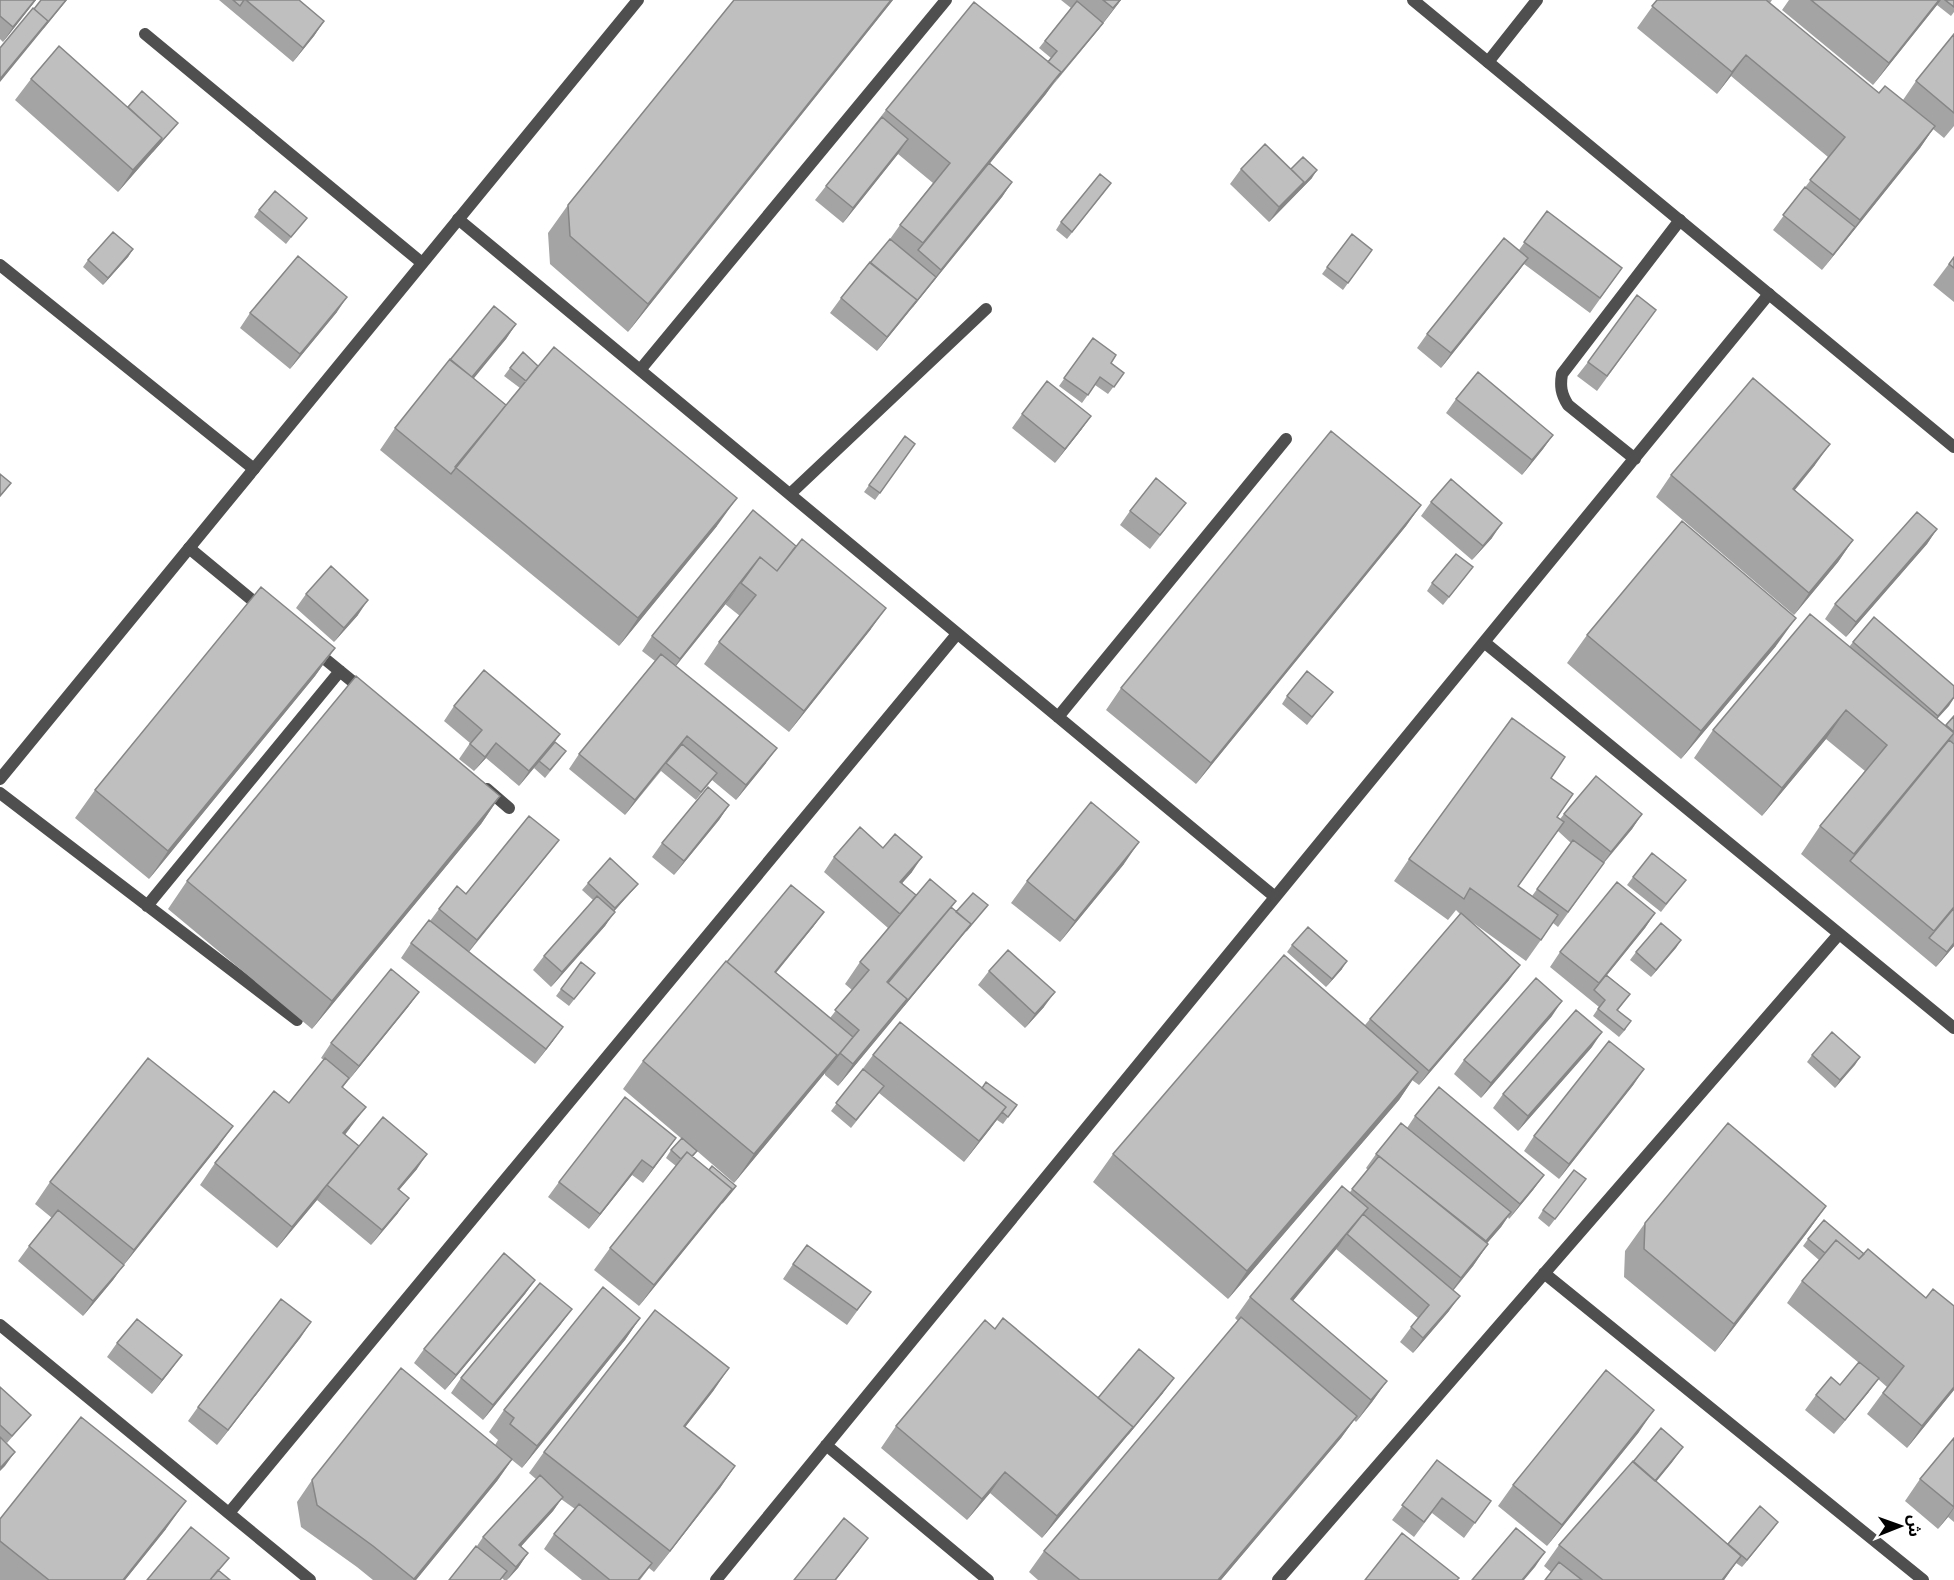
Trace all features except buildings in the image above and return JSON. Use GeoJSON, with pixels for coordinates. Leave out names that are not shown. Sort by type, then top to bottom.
{"type":"FeatureCollection","features":[{"type":"Feature","properties":{"kind":"street"},"geometry":{"type":"LineString","coordinates":[[0,779],[638,0]]}},
{"type":"Feature","properties":{"kind":"street"},"geometry":{"type":"LineString","coordinates":[[640,370],[946,0]]}},
{"type":"Feature","properties":{"kind":"street"},"geometry":{"type":"LineString","coordinates":[[1413,0],[1954,447]]}},
{"type":"Feature","properties":{"kind":"street"},"geometry":{"type":"LineString","coordinates":[[1488,62],[1537,0]]}},
{"type":"Feature","properties":{"kind":"street"},"geometry":{"type":"LineString","coordinates":[[145,34],[422,263]]}},
{"type":"Feature","properties":{"kind":"street"},"geometry":{"type":"LineString","coordinates":[[458,219],[1275,897]]}},
{"type":"Feature","properties":{"kind":"street"},"geometry":{"type":"LineString","coordinates":[[1635,459],[1568,405],[1562,396],[1560,385],[1562,374],[1680,220]]}},
{"type":"Feature","properties":{"kind":"street"},"geometry":{"type":"LineString","coordinates":[[0,265],[254,469]]}},
{"type":"Feature","properties":{"kind":"street"},"geometry":{"type":"LineString","coordinates":[[716,1580],[1769,294]]}},
{"type":"Feature","properties":{"kind":"street"},"geometry":{"type":"LineString","coordinates":[[790,494],[986,309]]}},
{"type":"Feature","properties":{"kind":"street"},"geometry":{"type":"LineString","coordinates":[[1058,717],[1286,439]]}},
{"type":"Feature","properties":{"kind":"street"},"geometry":{"type":"LineString","coordinates":[[189,548],[269,613]]}},
{"type":"Feature","properties":{"kind":"street"},"geometry":{"type":"LineString","coordinates":[[229,1513],[957,634]]}},
{"type":"Feature","properties":{"kind":"street"},"geometry":{"type":"LineString","coordinates":[[304,642],[376,700]]}},
{"type":"Feature","properties":{"kind":"street"},"geometry":{"type":"LineString","coordinates":[[1484,642],[1954,1028]]}},
{"type":"Feature","properties":{"kind":"street"},"geometry":{"type":"LineString","coordinates":[[147,906],[340,671]]}},
{"type":"Feature","properties":{"kind":"street"},"geometry":{"type":"LineString","coordinates":[[473,779],[509,807]]}},
{"type":"Feature","properties":{"kind":"street"},"geometry":{"type":"LineString","coordinates":[[0,793],[297,1020]]}},
{"type":"Feature","properties":{"kind":"street"},"geometry":{"type":"LineString","coordinates":[[1279,1580],[1839,934]]}},
{"type":"Feature","properties":{"kind":"street"},"geometry":{"type":"LineString","coordinates":[[1544,1273],[1923,1580]]}},
{"type":"Feature","properties":{"kind":"street"},"geometry":{"type":"LineString","coordinates":[[0,1325],[310,1580]]}},
{"type":"Feature","properties":{"kind":"street"},"geometry":{"type":"LineString","coordinates":[[826,1445],[988,1580]]}}]}
